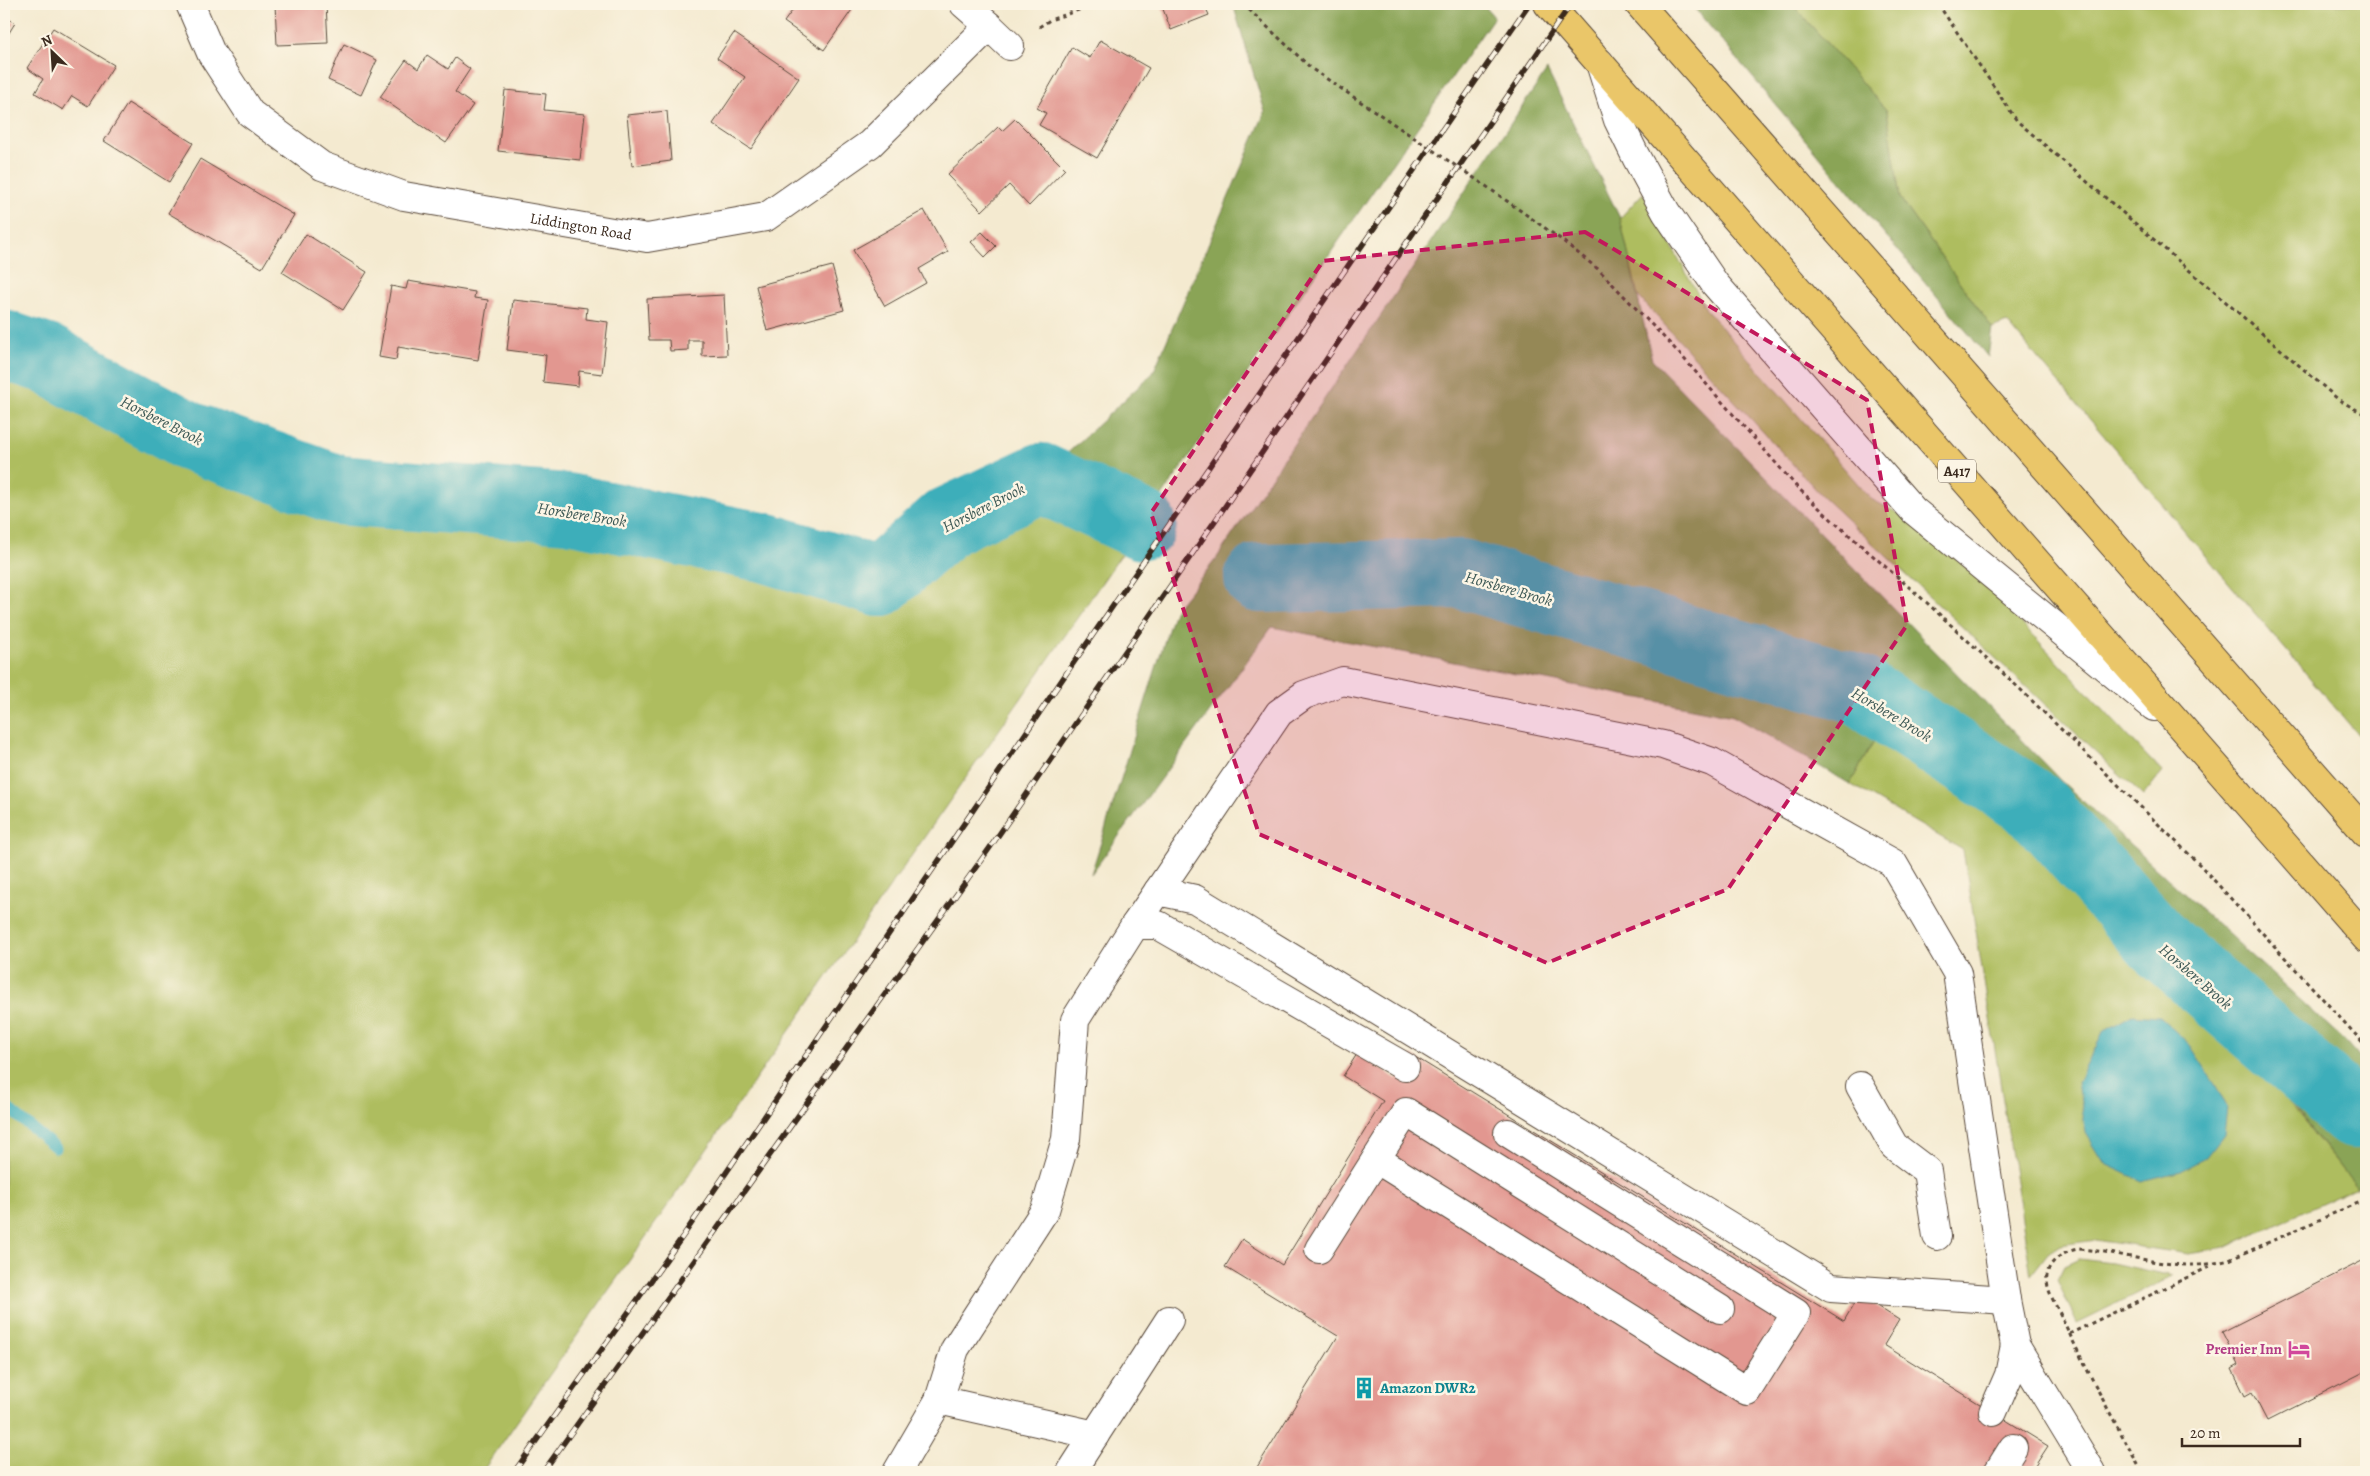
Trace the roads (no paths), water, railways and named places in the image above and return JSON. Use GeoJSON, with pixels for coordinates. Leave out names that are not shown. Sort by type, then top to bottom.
{"type":"FeatureCollection","features":[{"type":"Feature","properties":{"kind":"highway","name":"A417"},"geometry":{"type":"LineString","coordinates":[[1548,4],[2366,938]]}},
{"type":"Feature","properties":{"kind":"highway"},"geometry":{"type":"LineString","coordinates":[[1639,4],[2366,833]]}},
{"type":"Feature","properties":{"kind":"street","name":"Liddington Road"},"geometry":{"type":"LineString","coordinates":[[190,4],[211,53],[250,113],[322,166],[404,196],[647,238],[766,218],[870,144],[989,26]]}},
{"type":"Feature","properties":{"kind":"street"},"geometry":{"type":"LineString","coordinates":[[964,4],[1010,46]]}},
{"type":"Feature","properties":{"kind":"street"},"geometry":{"type":"LineString","coordinates":[[1600,63],[1618,120],[1666,212],[1715,284],[1873,467],[1913,510],[2188,734]]}},
{"type":"Feature","properties":{"kind":"street"},"geometry":{"type":"LineString","coordinates":[[897,1472],[939,1400],[955,1349],[1045,1210],[1066,1139],[1075,1020],[1135,925],[1279,713],[1304,695],[1343,681],[1663,744],[1712,762],[1894,863],[1957,973],[2006,1300],[2015,1345],[2092,1472]]}},
{"type":"Feature","properties":{"kind":"street"},"geometry":{"type":"LineString","coordinates":[[1158,891],[1195,899],[1831,1288],[2006,1300]]}},
{"type":"Feature","properties":{"kind":"street"},"geometry":{"type":"LineString","coordinates":[[1135,925],[1158,925],[1405,1067]]}},
{"type":"Feature","properties":{"kind":"street"},"geometry":{"type":"LineString","coordinates":[[1860,1086],[1894,1146],[1927,1171],[1937,1236]]}},
{"type":"Feature","properties":{"kind":"street"},"geometry":{"type":"LineString","coordinates":[[1319,1249],[1406,1112],[1720,1309]]}},
{"type":"Feature","properties":{"kind":"street"},"geometry":{"type":"LineString","coordinates":[[1376,1159],[1747,1391],[1796,1313],[1508,1133]]}},
{"type":"Feature","properties":{"kind":"street"},"geometry":{"type":"LineString","coordinates":[[1071,1472],[1169,1320]]}},
{"type":"Feature","properties":{"kind":"street"},"geometry":{"type":"LineString","coordinates":[[1993,1412],[2009,1375],[2015,1345]]}},
{"type":"Feature","properties":{"kind":"street"},"geometry":{"type":"LineString","coordinates":[[939,1400],[1095,1435]]}},
{"type":"Feature","properties":{"kind":"street"},"geometry":{"type":"LineString","coordinates":[[1998,1472],[2013,1448]]}},
{"type":"Feature","properties":{"kind":"water"},"geometry":{"type":"Polygon","coordinates":[[[2132,1015],[2160,1017],[2190,1045],[2216,1085],[2227,1107],[2224,1135],[2206,1158],[2181,1171],[2142,1181],[2105,1164],[2086,1133],[2078,1082],[2104,1031],[2132,1015]]]}},
{"type":"Feature","properties":{"kind":"waterway","name":"Horsbere Brook"},"geometry":{"type":"LineString","coordinates":[[4,345],[47,359],[188,436],[338,490],[567,508],[767,548],[879,582],[947,522],[1041,478],[1142,525]]}},
{"type":"Feature","properties":{"kind":"waterway","name":"Horsbere Brook"},"geometry":{"type":"LineString","coordinates":[[1259,578],[1461,574],[1857,689],[2036,806],[2157,941],[2354,1114],[2366,1113]]}},
{"type":"Feature","properties":{"kind":"waterway"},"geometry":{"type":"LineString","coordinates":[[4,1105],[56,1148]]}},
{"type":"Feature","properties":{"kind":"railway"},"geometry":{"type":"LineString","coordinates":[[514,1472],[683,1236],[1070,668],[1529,4]]}},
{"type":"Feature","properties":{"kind":"railway"},"geometry":{"type":"LineString","coordinates":[[543,1472],[989,849],[1571,4]]}},
{"type":"Feature","properties":{"kind":"place","name":"Premier Inn"},"geometry":{"type":"Point","coordinates":[2299,1349]}},
{"type":"Feature","properties":{"kind":"place","name":"Amazon DWR2"},"geometry":{"type":"Point","coordinates":[1364,1388]}}]}
